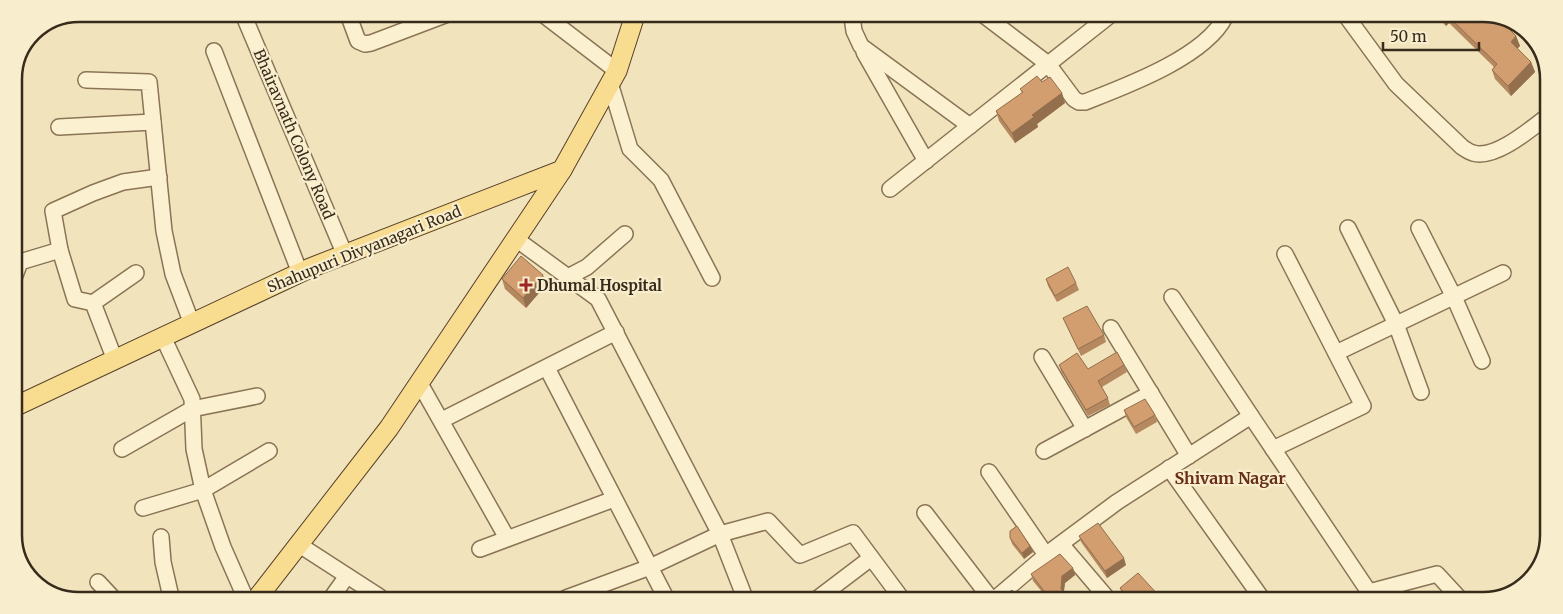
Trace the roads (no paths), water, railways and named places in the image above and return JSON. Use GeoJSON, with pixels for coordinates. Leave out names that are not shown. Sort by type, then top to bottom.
{"type":"FeatureCollection","features":[{"type":"Feature","properties":{"kind":"main road"},"geometry":{"type":"LineString","coordinates":[[262,592],[389,428],[562,170],[614,77],[633,22]]}},
{"type":"Feature","properties":{"kind":"main road","name":"Shahupuri Divyanagari Road"},"geometry":{"type":"LineString","coordinates":[[23,403],[300,273],[562,170]]}},
{"type":"Feature","properties":{"kind":"street","name":"Bhairavnath Colony Road"},"geometry":{"type":"LineString","coordinates":[[246,22],[345,255]]}},
{"type":"Feature","properties":{"kind":"street"},"geometry":{"type":"LineString","coordinates":[[351,22],[358,41],[365,44],[426,22]]}},
{"type":"Feature","properties":{"kind":"street"},"geometry":{"type":"LineString","coordinates":[[552,22],[614,77],[630,149],[661,180],[712,278]]}},
{"type":"Feature","properties":{"kind":"street"},"geometry":{"type":"LineString","coordinates":[[853,22],[854,31],[861,46],[926,161]]}},
{"type":"Feature","properties":{"kind":"street"},"geometry":{"type":"LineString","coordinates":[[993,22],[1048,64],[1074,99],[1079,102],[1085,102],[1178,61],[1202,44],[1221,22]]}},
{"type":"Feature","properties":{"kind":"street"},"geometry":{"type":"LineString","coordinates":[[890,189],[1101,22]]}},
{"type":"Feature","properties":{"kind":"street"},"geometry":{"type":"LineString","coordinates":[[1351,22],[1396,84],[1462,147],[1473,153],[1486,153],[1504,147],[1540,121]]}},
{"type":"Feature","properties":{"kind":"street"},"geometry":{"type":"LineString","coordinates":[[861,46],[970,126]]}},
{"type":"Feature","properties":{"kind":"street"},"geometry":{"type":"LineString","coordinates":[[214,51],[300,273]]}},
{"type":"Feature","properties":{"kind":"street"},"geometry":{"type":"LineString","coordinates":[[86,80],[149,82],[164,231],[174,274],[192,324]]}},
{"type":"Feature","properties":{"kind":"street"},"geometry":{"type":"LineString","coordinates":[[59,127],[153,122]]}},
{"type":"Feature","properties":{"kind":"street"},"geometry":{"type":"LineString","coordinates":[[136,273],[93,303],[75,299],[60,250],[53,211],[123,182],[158,176]]}},
{"type":"Feature","properties":{"kind":"street"},"geometry":{"type":"LineString","coordinates":[[1348,228],[1396,324],[1422,392]]}},
{"type":"Feature","properties":{"kind":"street"},"geometry":{"type":"LineString","coordinates":[[1419,228],[1454,297],[1482,361]]}},
{"type":"Feature","properties":{"kind":"street"},"geometry":{"type":"LineString","coordinates":[[568,277],[587,267],[625,234]]}},
{"type":"Feature","properties":{"kind":"street"},"geometry":{"type":"LineString","coordinates":[[516,239],[598,299],[720,534],[743,592]]}},
{"type":"Feature","properties":{"kind":"street"},"geometry":{"type":"LineString","coordinates":[[23,256],[60,250]]}},
{"type":"Feature","properties":{"kind":"street"},"geometry":{"type":"LineString","coordinates":[[1273,450],[1362,406],[1285,254]]}},
{"type":"Feature","properties":{"kind":"street"},"geometry":{"type":"LineString","coordinates":[[1336,353],[1503,273]]}},
{"type":"Feature","properties":{"kind":"street"},"geometry":{"type":"LineString","coordinates":[[1172,297],[1369,592],[1437,574],[1454,592]]}},
{"type":"Feature","properties":{"kind":"street"},"geometry":{"type":"LineString","coordinates":[[93,303],[115,360]]}},
{"type":"Feature","properties":{"kind":"street"},"geometry":{"type":"LineString","coordinates":[[1111,328],[1189,456]]}},
{"type":"Feature","properties":{"kind":"street"},"geometry":{"type":"LineString","coordinates":[[442,420],[616,332]]}},
{"type":"Feature","properties":{"kind":"street"},"geometry":{"type":"LineString","coordinates":[[163,337],[192,399],[194,449],[204,490],[223,547],[243,592]]}},
{"type":"Feature","properties":{"kind":"street"},"geometry":{"type":"LineString","coordinates":[[1042,357],[1085,429]]}},
{"type":"Feature","properties":{"kind":"street"},"geometry":{"type":"LineString","coordinates":[[546,368],[663,592]]}},
{"type":"Feature","properties":{"kind":"street"},"geometry":{"type":"LineString","coordinates":[[419,382],[508,538]]}},
{"type":"Feature","properties":{"kind":"street"},"geometry":{"type":"LineString","coordinates":[[1044,451],[1151,393]]}},
{"type":"Feature","properties":{"kind":"street"},"geometry":{"type":"LineString","coordinates":[[122,449],[192,409],[257,396]]}},
{"type":"Feature","properties":{"kind":"street"},"geometry":{"type":"LineString","coordinates":[[1003,592],[1046,555],[1117,502],[1251,416]]}},
{"type":"Feature","properties":{"kind":"street"},"geometry":{"type":"LineString","coordinates":[[143,508],[204,490],[269,451]]}},
{"type":"Feature","properties":{"kind":"street"},"geometry":{"type":"LineString","coordinates":[[1169,468],[1257,592]]}},
{"type":"Feature","properties":{"kind":"street"},"geometry":{"type":"LineString","coordinates":[[989,472],[1046,555]]}},
{"type":"Feature","properties":{"kind":"street"},"geometry":{"type":"LineString","coordinates":[[480,549],[614,499]]}},
{"type":"Feature","properties":{"kind":"street"},"geometry":{"type":"LineString","coordinates":[[925,513],[986,592]]}},
{"type":"Feature","properties":{"kind":"street"},"geometry":{"type":"LineString","coordinates":[[582,592],[650,567],[720,534],[768,521],[800,555],[853,533],[897,592]]}},
{"type":"Feature","properties":{"kind":"street"},"geometry":{"type":"LineString","coordinates":[[161,537],[162,562],[170,592]]}},
{"type":"Feature","properties":{"kind":"street"},"geometry":{"type":"LineString","coordinates":[[298,544],[371,592]]}},
{"type":"Feature","properties":{"kind":"street"},"geometry":{"type":"LineString","coordinates":[[1061,544],[1102,592]]}},
{"type":"Feature","properties":{"kind":"street"},"geometry":{"type":"LineString","coordinates":[[826,592],[871,558]]}},
{"type":"Feature","properties":{"kind":"street"},"geometry":{"type":"LineString","coordinates":[[336,592],[347,576]]}},
{"type":"Feature","properties":{"kind":"street"},"geometry":{"type":"LineString","coordinates":[[98,582],[107,592]]}},
{"type":"Feature","properties":{"kind":"place","name":"Dhumal Hospital"},"geometry":{"type":"Point","coordinates":[526,285]}},
{"type":"Feature","properties":{"kind":"district","name":"Shivam Nagar"},"geometry":{"type":"Point","coordinates":[1230,478]}}]}
